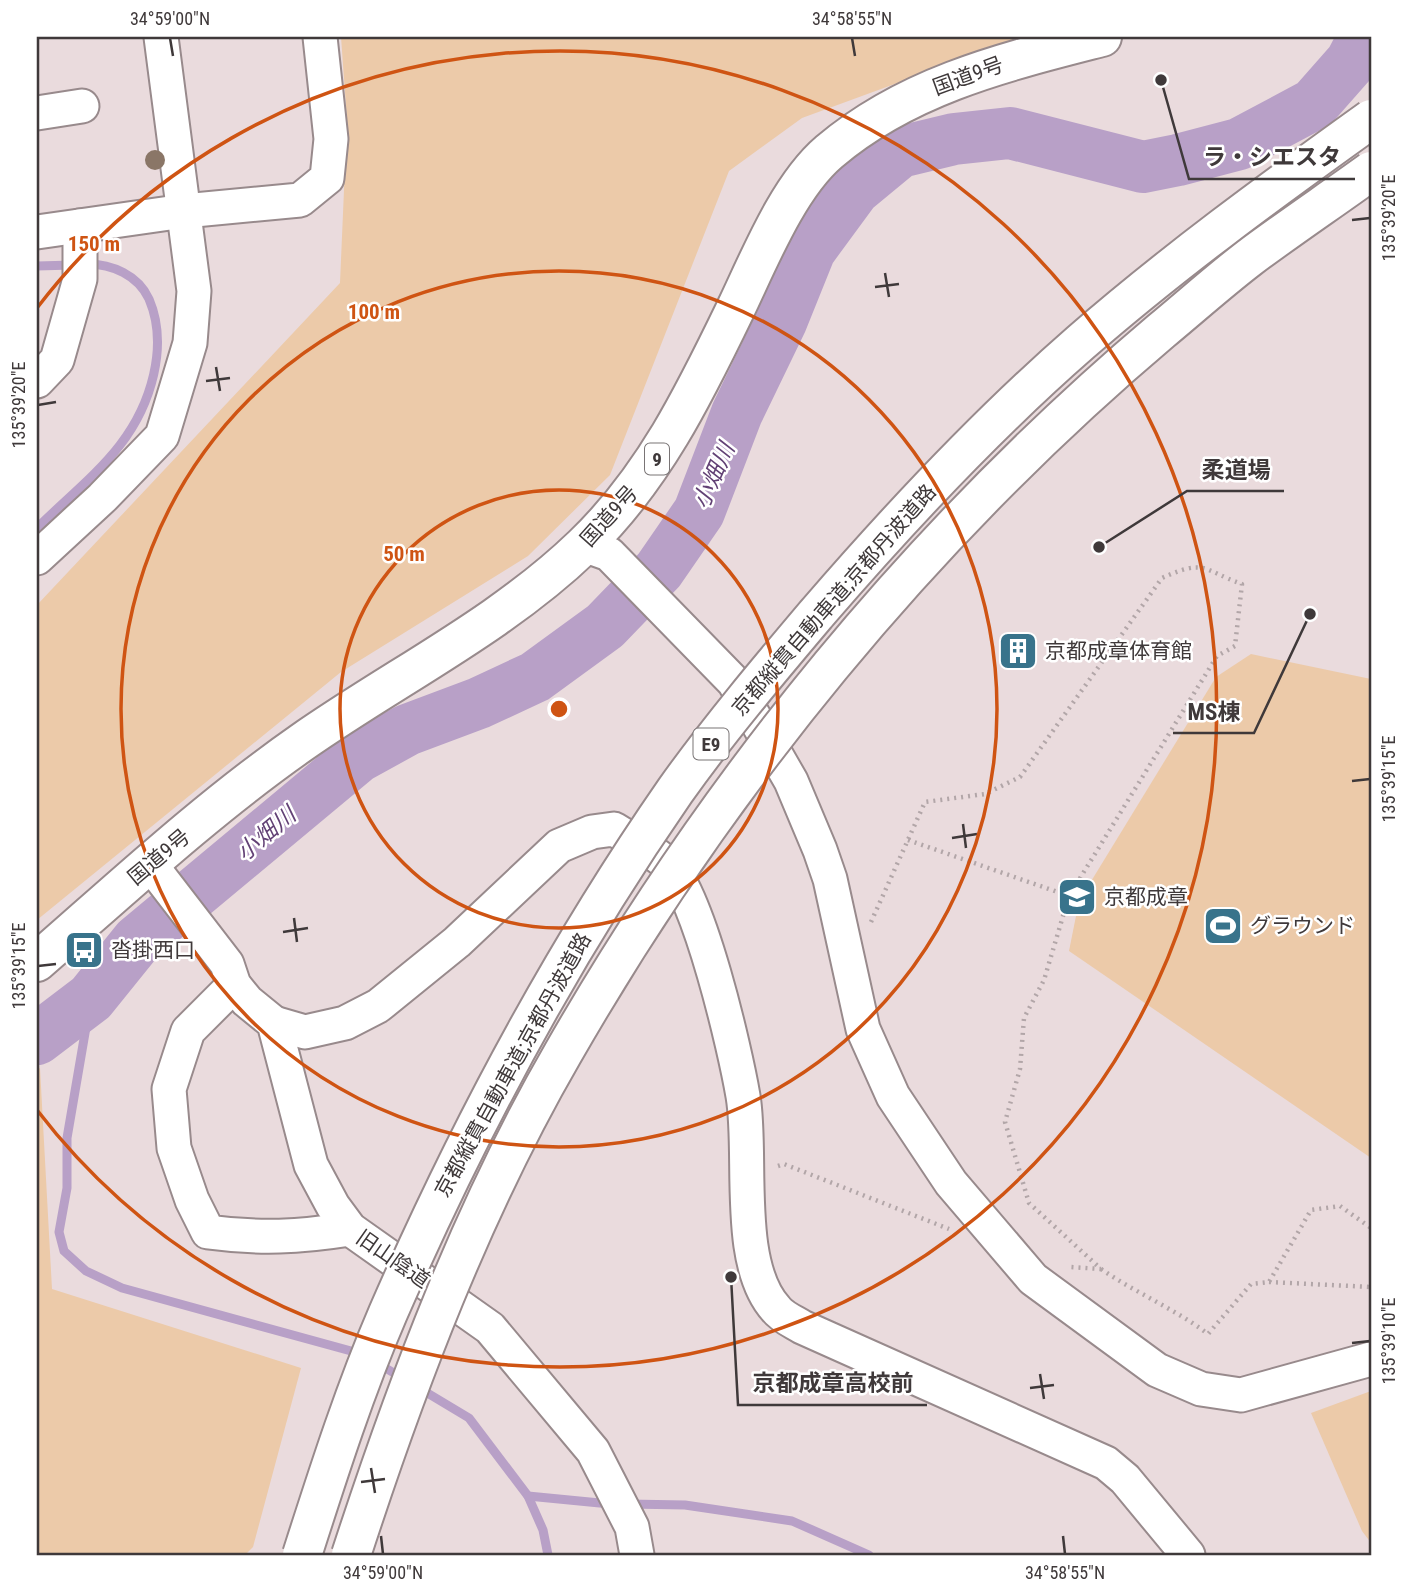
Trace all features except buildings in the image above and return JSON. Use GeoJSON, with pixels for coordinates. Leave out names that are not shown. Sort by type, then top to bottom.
{"type":"FeatureCollection","features":[{"type":"Feature","properties":{"kind":"highway","name":"国道9号"},"geometry":{"type":"LineString","coordinates":[[37,962],[160,876],[273,763],[347,711],[597,550],[691,402],[779,216],[825,155],[867,123],[946,82],[991,66],[1102,37]]}},
{"type":"Feature","properties":{"kind":"highway","name":"京都縦貫自動車道;京都丹波道路"},"geometry":{"type":"LineString","coordinates":[[302,1555],[341,1435],[386,1317],[452,1171],[525,1035],[676,791],[779,658],[869,553],[971,446],[1079,344],[1224,225],[1371,119]]}},
{"type":"Feature","properties":{"kind":"highway","name":"京都縦貫自動車道;京都丹波道路"},"geometry":{"type":"LineString","coordinates":[[351,1555],[385,1449],[429,1334],[494,1187],[561,1055],[708,822],[798,705],[885,602],[1002,476],[1106,378],[1247,259],[1371,171]]}},
{"type":"Feature","properties":{"kind":"street"},"geometry":{"type":"LineString","coordinates":[[37,558],[102,498],[162,436],[190,343],[194,291],[161,37]]}},
{"type":"Feature","properties":{"kind":"street"},"geometry":{"type":"LineString","coordinates":[[37,232],[81,252],[184,211],[300,200],[327,177],[331,139],[320,37]]}},
{"type":"Feature","properties":{"kind":"street"},"geometry":{"type":"LineString","coordinates":[[37,113],[82,106]]}},
{"type":"Feature","properties":{"kind":"street"},"geometry":{"type":"LineString","coordinates":[[44,368],[81,252]]}},
{"type":"Feature","properties":{"kind":"street"},"geometry":{"type":"LineString","coordinates":[[597,550],[734,682],[791,781],[830,878],[863,1029],[893,1097],[951,1183],[1033,1279],[1157,1370],[1201,1389],[1241,1395],[1371,1359]]}},
{"type":"Feature","properties":{"kind":"street"},"geometry":{"type":"LineString","coordinates":[[160,876],[227,964],[234,985],[247,1001],[274,1023],[305,1032],[345,1023],[377,1006],[457,942],[559,846],[592,832],[614,829],[669,865],[701,925],[744,1097],[749,1226],[754,1259],[776,1310],[802,1327],[1106,1463],[1125,1479],[1188,1555]]}},
{"type":"Feature","properties":{"kind":"street"},"geometry":{"type":"LineString","coordinates":[[234,985],[188,1031],[169,1089],[174,1148],[192,1200],[208,1232],[256,1239],[300,1237],[350,1228]]}},
{"type":"Feature","properties":{"kind":"street","name":"旧山陰道"},"geometry":{"type":"LineString","coordinates":[[274,1023],[311,1165],[334,1206],[350,1228],[490,1328],[593,1451],[632,1527],[637,1555]]}},
{"type":"Feature","properties":{"kind":"path"},"geometry":{"type":"LineString","coordinates":[[850,970],[925,802],[985,794],[1020,777],[1162,578],[1192,565],[1210,568],[1223,577],[1242,584],[1235,646],[1217,656],[1069,895],[1044,980],[1024,1018],[1020,1069],[1006,1122],[1029,1203],[1101,1269],[1160,1305],[1186,1317],[1208,1334],[1251,1284],[1269,1282],[1371,1287]]}},
{"type":"Feature","properties":{"kind":"path"},"geometry":{"type":"LineString","coordinates":[[908,840],[1069,895]]}},
{"type":"Feature","properties":{"kind":"path"},"geometry":{"type":"LineString","coordinates":[[747,1175],[784,1164],[943,1228],[997,1237]]}},
{"type":"Feature","properties":{"kind":"path"},"geometry":{"type":"LineString","coordinates":[[1269,1282],[1311,1210],[1340,1206],[1371,1228]]}},
{"type":"Feature","properties":{"kind":"path"},"geometry":{"type":"LineString","coordinates":[[1063,1267],[1101,1269]]}},
{"type":"Feature","properties":{"kind":"shaded area"},"geometry":{"type":"Polygon","coordinates":[[[341,37],[1023,37],[802,118],[729,171],[610,475],[528,556],[341,672],[37,920],[37,605],[340,283],[347,120],[341,37]]]}},
{"type":"Feature","properties":{"kind":"shaded area","name":"グラウンド"},"geometry":{"type":"Polygon","coordinates":[[[1251,654],[1371,679],[1371,1158],[1069,951],[1079,901],[1216,677],[1251,654]]]}},
{"type":"Feature","properties":{"kind":"shaded area"},"geometry":{"type":"Polygon","coordinates":[[[40,1068],[52,1289],[301,1368],[253,1547],[245,1555],[37,1555],[37,1070],[40,1068]]]}},
{"type":"Feature","properties":{"kind":"shaded area"},"geometry":{"type":"Polygon","coordinates":[[[1371,1391],[1371,1543],[1362,1531],[1311,1413],[1371,1391]]]}},
{"type":"Feature","properties":{"kind":"waterway","name":"小畑川"},"geometry":{"type":"LineString","coordinates":[[37,1039],[91,998],[137,941],[358,757],[407,730],[479,703],[535,677],[605,626],[659,570],[699,512],[737,413],[781,322],[810,250],[854,190],[900,152],[954,139],[1010,133],[1143,167],[1178,160],[1239,144],[1314,104],[1351,62],[1364,37]]}},
{"type":"Feature","properties":{"kind":"waterway"},"geometry":{"type":"LineString","coordinates":[[37,528],[91,477],[120,445],[140,412],[154,375],[157,336],[149,299],[138,283],[123,272],[106,266],[87,264]]}},
{"type":"Feature","properties":{"kind":"waterway"},"geometry":{"type":"LineString","coordinates":[[37,266],[73,265]]}},
{"type":"Feature","properties":{"kind":"waterway"},"geometry":{"type":"LineString","coordinates":[[91,998],[67,1138],[67,1188],[59,1232],[64,1251],[86,1271],[122,1288],[362,1354]]}},
{"type":"Feature","properties":{"kind":"waterway"},"geometry":{"type":"LineString","coordinates":[[377,1363],[404,1379]]}},
{"type":"Feature","properties":{"kind":"waterway"},"geometry":{"type":"LineString","coordinates":[[419,1388],[469,1418],[528,1496],[543,1530],[548,1555]]}},
{"type":"Feature","properties":{"kind":"waterway"},"geometry":{"type":"LineString","coordinates":[[528,1496],[610,1504]]}},
{"type":"Feature","properties":{"kind":"waterway"},"geometry":{"type":"LineString","coordinates":[[628,1504],[685,1505],[792,1521],[869,1555]]}},
{"type":"Feature","properties":{"kind":"place","name":"ラ・シエスタ"},"geometry":{"type":"Point","coordinates":[1161,80]}},
{"type":"Feature","properties":{"kind":"place","name":"柔道場"},"geometry":{"type":"Point","coordinates":[1099,547]}},
{"type":"Feature","properties":{"kind":"place","name":"MS棟"},"geometry":{"type":"Point","coordinates":[1310,614]}},
{"type":"Feature","properties":{"kind":"place","name":"京都成章体育館"},"geometry":{"type":"Point","coordinates":[1018,651]}},
{"type":"Feature","properties":{"kind":"place","name":"京都成章"},"geometry":{"type":"Point","coordinates":[1077,897]}},
{"type":"Feature","properties":{"kind":"place","name":"グラウンド"},"geometry":{"type":"Point","coordinates":[1223,926]}},
{"type":"Feature","properties":{"kind":"place","name":"沓掛西口"},"geometry":{"type":"Point","coordinates":[84,950]}},
{"type":"Feature","properties":{"kind":"place","name":"京都成章高校前"},"geometry":{"type":"Point","coordinates":[731,1277]}}]}
